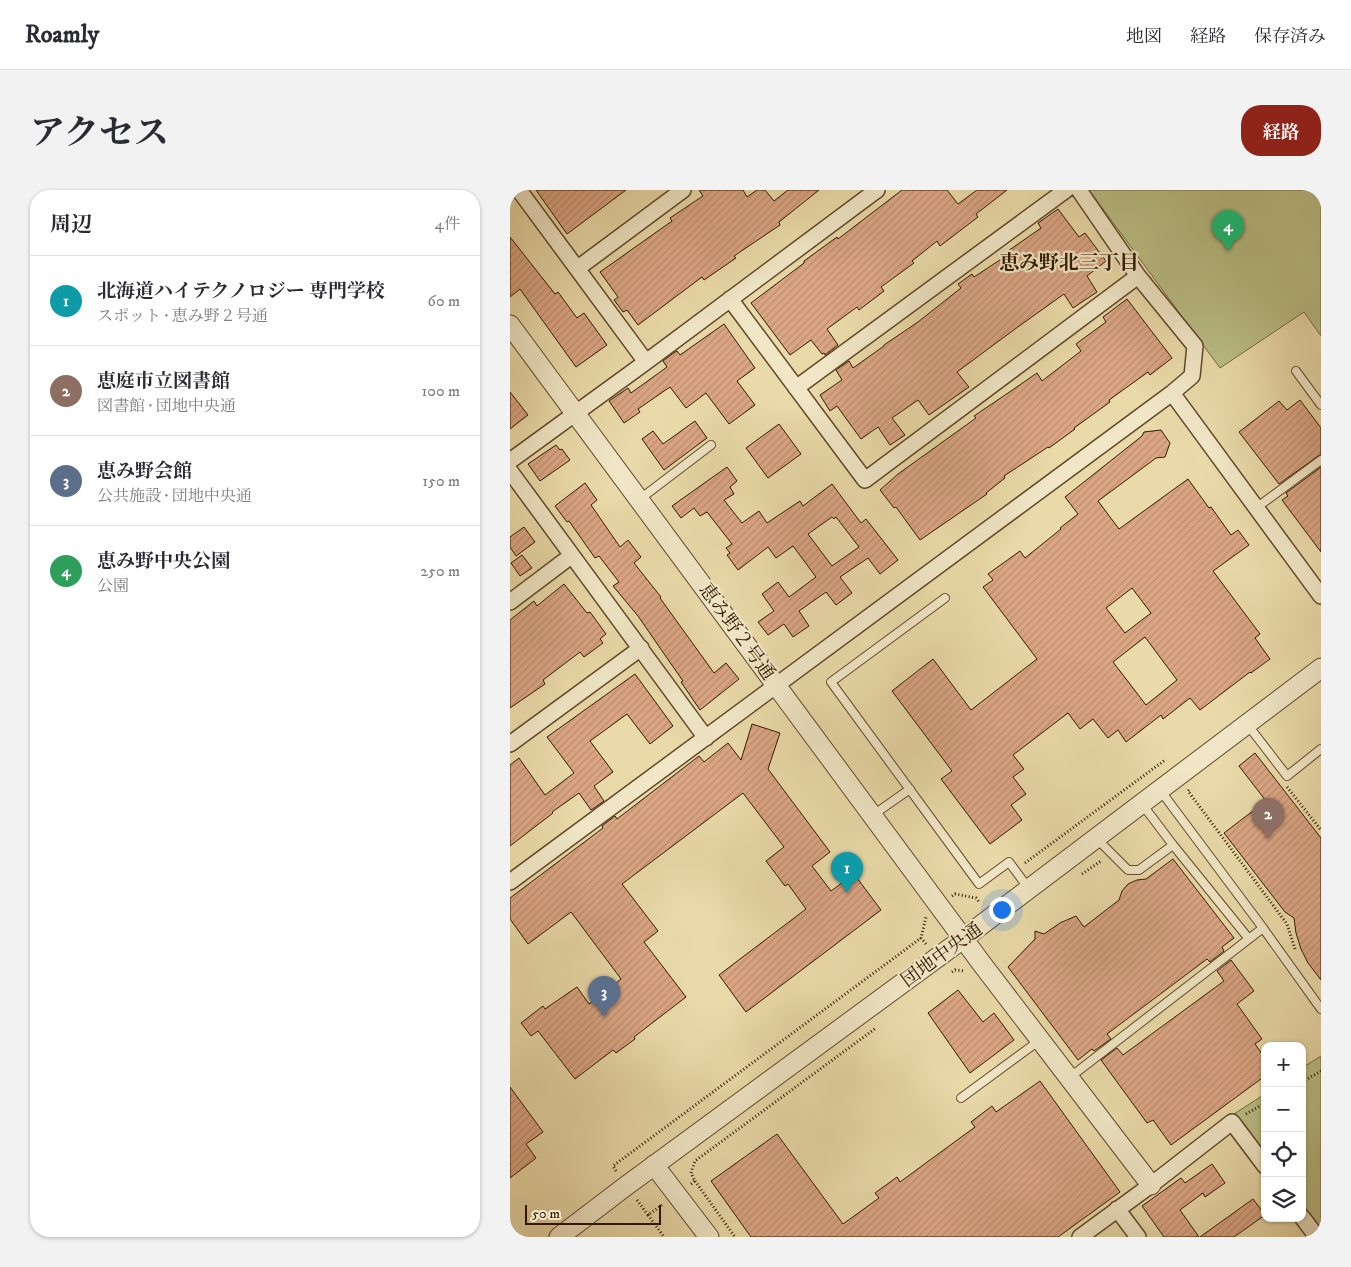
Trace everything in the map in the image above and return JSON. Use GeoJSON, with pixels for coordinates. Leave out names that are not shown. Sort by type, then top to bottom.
{"type":"FeatureCollection","features":[{"type":"Feature","properties":{"kind":"street"},"geometry":{"type":"LineString","coordinates":[[519,190],[646,362]]}},
{"type":"Feature","properties":{"kind":"street"},"geometry":{"type":"LineString","coordinates":[[578,268],[683,190]]}},
{"type":"Feature","properties":{"kind":"street"},"geometry":{"type":"LineString","coordinates":[[510,461],[877,190]]}},
{"type":"Feature","properties":{"kind":"street"},"geometry":{"type":"LineString","coordinates":[[796,388],[1066,190]]}},
{"type":"Feature","properties":{"kind":"street"},"geometry":{"type":"LineString","coordinates":[[510,882],[1172,393],[1192,376],[1195,346],[1138,276],[1079,190]]}},
{"type":"Feature","properties":{"kind":"street"},"geometry":{"type":"LineString","coordinates":[[730,298],[865,480],[1138,276]]}},
{"type":"Feature","properties":{"kind":"street","name":"恵み野２号通"},"geometry":{"type":"LineString","coordinates":[[510,325],[982,964],[1151,1185]]}},
{"type":"Feature","properties":{"kind":"street"},"geometry":{"type":"LineString","coordinates":[[1172,393],[1321,596]]}},
{"type":"Feature","properties":{"kind":"street"},"geometry":{"type":"LineString","coordinates":[[510,471],[706,738]]}},
{"type":"Feature","properties":{"kind":"street"},"geometry":{"type":"LineString","coordinates":[[510,602],[571,556]]}},
{"type":"Feature","properties":{"kind":"street"},"geometry":{"type":"LineString","coordinates":[[510,744],[641,648]]}},
{"type":"Feature","properties":{"kind":"street","name":"団地中央通"},"geometry":{"type":"LineString","coordinates":[[561,1236],[654,1165],[964,938],[1321,668]]}},
{"type":"Feature","properties":{"kind":"street"},"geometry":{"type":"LineString","coordinates":[[1080,1237],[1232,1122],[1261,1161]]}},
{"type":"Feature","properties":{"kind":"street"},"geometry":{"type":"LineString","coordinates":[[654,1165],[709,1237]]}},
{"type":"Feature","properties":{"kind":"street"},"geometry":{"type":"LineString","coordinates":[[1117,1209],[1138,1237]]}},
{"type":"Feature","properties":{"kind":"street"},"geometry":{"type":"LineString","coordinates":[[1306,1222],[1317,1237]]}},
{"type":"Feature","properties":{"kind":"lane"},"geometry":{"type":"LineString","coordinates":[[1296,371],[1321,405]]}},
{"type":"Feature","properties":{"kind":"lane"},"geometry":{"type":"LineString","coordinates":[[640,499],[711,445]]}},
{"type":"Feature","properties":{"kind":"lane"},"geometry":{"type":"LineString","coordinates":[[1256,508],[1321,460]]}},
{"type":"Feature","properties":{"kind":"lane"},"geometry":{"type":"LineString","coordinates":[[945,598],[831,682],[979,884],[1009,862],[1029,889]]}},
{"type":"Feature","properties":{"kind":"lane"},"geometry":{"type":"LineString","coordinates":[[1247,724],[1287,776],[1321,750]]}},
{"type":"Feature","properties":{"kind":"lane"},"geometry":{"type":"LineString","coordinates":[[873,815],[910,789]]}},
{"type":"Feature","properties":{"kind":"lane"},"geometry":{"type":"LineString","coordinates":[[1160,790],[1321,1009]]}},
{"type":"Feature","properties":{"kind":"lane"},"geometry":{"type":"LineString","coordinates":[[1142,804],[1249,939]]}},
{"type":"Feature","properties":{"kind":"lane"},"geometry":{"type":"LineString","coordinates":[[1096,838],[1128,870],[1139,870],[1173,845]]}},
{"type":"Feature","properties":{"kind":"lane"},"geometry":{"type":"LineString","coordinates":[[1069,1078],[1263,928]]}},
{"type":"Feature","properties":{"kind":"lane"},"geometry":{"type":"LineString","coordinates":[[961,1098],[1040,1040]]}},
{"type":"Feature","properties":{"kind":"path"},"geometry":{"type":"LineString","coordinates":[[1015,870],[1168,758]]}},
{"type":"Feature","properties":{"kind":"path"},"geometry":{"type":"LineString","coordinates":[[1195,786],[1188,791],[1287,924],[1297,956]]}},
{"type":"Feature","properties":{"kind":"path"},"geometry":{"type":"LineString","coordinates":[[1286,786],[1321,830]]}},
{"type":"Feature","properties":{"kind":"path"},"geometry":{"type":"LineString","coordinates":[[976,898],[983,892]]}},
{"type":"Feature","properties":{"kind":"path"},"geometry":{"type":"LineString","coordinates":[[735,1237],[695,1181],[691,1173],[695,1161],[878,1027]]}},
{"type":"Feature","properties":{"kind":"path"},"geometry":{"type":"LineString","coordinates":[[1306,1080],[1321,1071]]}},
{"type":"Feature","properties":{"kind":"path"},"geometry":{"type":"LineString","coordinates":[[1232,1122],[1261,1105]]}},
{"type":"Feature","properties":{"kind":"path"},"geometry":{"type":"LineString","coordinates":[[677,1194],[695,1181]]}},
{"type":"Feature","properties":{"kind":"path"},"geometry":{"type":"LineString","coordinates":[[648,1215],[664,1237]]}},
{"type":"Feature","properties":{"kind":"green space"},"geometry":{"type":"Polygon","coordinates":[[[1089,190],[1321,190],[1321,336],[1304,312],[1220,368],[1089,190]]]}},
{"type":"Feature","properties":{"kind":"green space"},"geometry":{"type":"Polygon","coordinates":[[[1321,1056],[1321,1228],[1306,1208],[1306,1065],[1321,1056]]]}},
{"type":"Feature","properties":{"kind":"green space"},"geometry":{"type":"Polygon","coordinates":[[[1261,1097],[1261,1149],[1234,1114],[1261,1097]]]}},
{"type":"Feature","properties":{"kind":"building"},"geometry":{"type":"Polygon","coordinates":[[[536,190],[626,190],[567,234],[536,190]]]}},
{"type":"Feature","properties":{"kind":"building"},"geometry":{"type":"Polygon","coordinates":[[[699,190],[743,190],[747,197],[757,190],[765,190],[774,201],[788,190],[819,190],[779,222],[780,225],[734,256],[736,258],[704,280],[702,277],[638,325],[627,310],[623,312],[614,300],[618,297],[600,272],[672,221],[670,218],[703,196],[699,190]]]}},
{"type":"Feature","properties":{"kind":"building"},"geometry":{"type":"Polygon","coordinates":[[[902,190],[947,190],[958,204],[977,190],[1007,190],[976,214],[978,217],[940,246],[937,241],[912,261],[914,263],[881,287],[884,291],[859,310],[857,307],[827,329],[838,345],[825,355],[824,353],[822,354],[811,340],[790,355],[751,303],[804,263],[804,261],[837,237],[838,239],[902,190]]]}},
{"type":"Feature","properties":{"kind":"building"},"geometry":{"type":"Polygon","coordinates":[[[1058,209],[1079,237],[1085,233],[1106,261],[1087,276],[1097,292],[1073,308],[1064,294],[1015,329],[957,372],[969,387],[929,415],[918,400],[892,418],[905,435],[890,445],[878,427],[861,439],[837,406],[830,411],[820,395],[842,380],[836,370],[849,361],[853,368],[918,322],[961,288],[958,284],[972,274],[974,277],[1009,254],[1008,251],[1041,228],[1038,223],[1058,209]]]}},
{"type":"Feature","properties":{"kind":"building"},"geometry":{"type":"Polygon","coordinates":[[[510,237],[555,294],[558,292],[577,318],[584,313],[607,345],[576,367],[520,289],[510,297],[510,237]]]}},
{"type":"Feature","properties":{"kind":"building"},"geometry":{"type":"Polygon","coordinates":[[[1127,299],[1172,358],[1150,375],[1148,372],[1109,400],[1110,402],[1075,429],[1004,476],[1005,478],[987,494],[920,540],[896,507],[894,508],[880,490],[898,474],[976,418],[974,416],[1037,373],[1042,381],[1081,351],[1076,344],[1106,322],[1103,317],[1127,299]]]}},
{"type":"Feature","properties":{"kind":"building"},"geometry":{"type":"Polygon","coordinates":[[[724,324],[755,368],[737,381],[755,405],[729,424],[706,393],[686,408],[670,387],[638,409],[640,412],[624,423],[609,401],[628,388],[631,393],[667,367],[663,361],[675,352],[677,351],[680,355],[724,324]]]}},
{"type":"Feature","properties":{"kind":"building"},"geometry":{"type":"Polygon","coordinates":[[[510,392],[528,415],[510,429],[510,392]]]}},
{"type":"Feature","properties":{"kind":"building"},"geometry":{"type":"Polygon","coordinates":[[[1300,400],[1321,428],[1321,454],[1279,484],[1239,432],[1279,401],[1287,410],[1300,400]]]}},
{"type":"Feature","properties":{"kind":"building"},"geometry":{"type":"Polygon","coordinates":[[[695,421],[707,438],[664,470],[642,439],[653,431],[663,444],[695,421]]]}},
{"type":"Feature","properties":{"kind":"building"},"geometry":{"type":"Polygon","coordinates":[[[779,424],[801,454],[768,478],[746,448],[779,424]]]}},
{"type":"Feature","properties":{"kind":"building"},"geometry":{"type":"Polygon","coordinates":[[[1161,430],[1170,443],[1165,457],[1156,458],[1098,501],[1119,529],[1188,479],[1231,535],[1238,530],[1249,545],[1213,571],[1260,634],[1255,638],[1270,659],[1200,710],[1190,698],[1163,719],[1161,715],[1126,742],[1118,730],[1108,738],[1093,719],[1080,729],[1068,713],[1013,755],[1024,769],[1013,777],[1026,794],[1011,805],[1022,820],[990,844],[941,779],[952,771],[892,691],[933,659],[971,710],[1037,659],[983,587],[993,580],[988,574],[1020,551],[1025,558],[1078,514],[1065,497],[1142,436],[1144,432],[1161,430]],[[1132,588],[1106,608],[1125,633],[1151,613],[1132,588]],[[1145,637],[1113,662],[1146,705],[1177,680],[1145,637]]]}},
{"type":"Feature","properties":{"kind":"building"},"geometry":{"type":"Polygon","coordinates":[[[556,445],[560,450],[562,449],[570,460],[540,481],[528,464],[556,445]]]}},
{"type":"Feature","properties":{"kind":"building"},"geometry":{"type":"Polygon","coordinates":[[[727,467],[737,481],[730,487],[734,494],[724,500],[742,523],[759,511],[767,523],[800,501],[803,506],[832,484],[861,523],[866,519],[898,560],[880,574],[868,558],[840,577],[852,593],[836,605],[826,592],[799,611],[809,626],[793,637],[784,624],[768,635],[758,622],[774,611],[762,594],[778,582],[789,597],[816,577],[793,546],[776,558],[768,547],[738,570],[727,555],[730,553],[726,548],[732,544],[707,512],[700,516],[694,508],[681,518],[672,506],[727,467]],[[832,517],[808,534],[832,566],[859,547],[836,517],[834,519],[832,517]]]}},
{"type":"Feature","properties":{"kind":"building"},"geometry":{"type":"Polygon","coordinates":[[[1321,467],[1321,552],[1282,500],[1288,496],[1286,493],[1321,467]]]}},
{"type":"Feature","properties":{"kind":"building"},"geometry":{"type":"Polygon","coordinates":[[[585,483],[597,500],[591,505],[620,547],[628,540],[641,557],[634,563],[661,597],[714,673],[726,663],[739,679],[700,710],[681,682],[683,681],[638,616],[613,586],[619,582],[599,556],[595,558],[569,521],[567,522],[555,506],[585,483]]]}},
{"type":"Feature","properties":{"kind":"building"},"geometry":{"type":"Polygon","coordinates":[[[524,527],[535,542],[516,556],[510,547],[510,537],[524,527]]]}},
{"type":"Feature","properties":{"kind":"building"},"geometry":{"type":"Polygon","coordinates":[[[522,555],[532,568],[520,576],[511,563],[522,555]]]}},
{"type":"Feature","properties":{"kind":"building"},"geometry":{"type":"Polygon","coordinates":[[[564,584],[587,613],[590,612],[606,634],[600,639],[603,643],[584,657],[580,652],[543,680],[545,684],[510,708],[510,620],[534,601],[537,606],[564,584]]]}},
{"type":"Feature","properties":{"kind":"building"},"geometry":{"type":"Polygon","coordinates":[[[635,674],[673,726],[650,744],[627,714],[590,741],[613,772],[594,786],[604,801],[591,810],[579,793],[510,846],[510,765],[519,758],[545,795],[574,773],[547,737],[635,674]]]}},
{"type":"Feature","properties":{"kind":"building"},"geometry":{"type":"Polygon","coordinates":[[[752,724],[780,733],[768,769],[830,852],[812,866],[831,891],[854,874],[881,910],[746,1012],[719,975],[806,909],[788,884],[785,886],[766,861],[784,847],[743,793],[622,884],[658,931],[644,942],[686,997],[634,1037],[635,1039],[616,1053],[613,1050],[575,1079],[538,1031],[531,1036],[521,1023],[543,1006],[545,1009],[577,987],[589,1004],[621,979],[571,912],[528,944],[510,919],[510,898],[603,828],[602,826],[615,816],[617,819],[699,756],[704,762],[728,743],[741,760],[752,724]]]}},
{"type":"Feature","properties":{"kind":"building"},"geometry":{"type":"Polygon","coordinates":[[[1255,753],[1321,838],[1321,980],[1308,963],[1301,949],[1294,918],[1285,912],[1224,833],[1266,801],[1239,766],[1255,753]]]}},
{"type":"Feature","properties":{"kind":"building"},"geometry":{"type":"Polygon","coordinates":[[[1173,859],[1234,938],[1222,947],[1224,951],[1210,962],[1207,959],[1107,1034],[1111,1039],[1094,1051],[1092,1049],[1078,1060],[1008,967],[1035,939],[1035,931],[1044,934],[1060,923],[1076,916],[1084,927],[1119,900],[1122,891],[1128,884],[1146,879],[1173,859]]]}},
{"type":"Feature","properties":{"kind":"building"},"geometry":{"type":"Polygon","coordinates":[[[1231,960],[1254,991],[1237,1004],[1262,1039],[1255,1044],[1261,1052],[1261,1079],[1171,1145],[1153,1120],[1147,1123],[1101,1060],[1117,1048],[1123,1055],[1224,981],[1217,971],[1231,960]]]}},
{"type":"Feature","properties":{"kind":"building"},"geometry":{"type":"Polygon","coordinates":[[[958,990],[983,1022],[994,1013],[1014,1040],[970,1073],[928,1013],[958,990]]]}},
{"type":"Feature","properties":{"kind":"building"},"geometry":{"type":"Polygon","coordinates":[[[1040,1081],[1120,1192],[1058,1237],[751,1237],[711,1181],[777,1134],[843,1224],[879,1198],[875,1193],[897,1177],[900,1182],[975,1127],[971,1122],[992,1106],[996,1112],[1040,1081]]]}},
{"type":"Feature","properties":{"kind":"building"},"geometry":{"type":"Polygon","coordinates":[[[510,1087],[543,1132],[526,1144],[536,1158],[510,1178],[510,1087]]]}},
{"type":"Feature","properties":{"kind":"building"},"geometry":{"type":"Polygon","coordinates":[[[1212,1164],[1225,1183],[1205,1197],[1203,1193],[1180,1210],[1199,1237],[1164,1237],[1142,1206],[1181,1178],[1185,1183],[1212,1164]]]}},
{"type":"Feature","properties":{"kind":"building"},"geometry":{"type":"Polygon","coordinates":[[[1253,1199],[1261,1210],[1261,1218],[1234,1237],[1200,1237],[1253,1199]]]}},
{"type":"Feature","properties":{"kind":"place","name":"恵み野中央公園"},"geometry":{"type":"Point","coordinates":[1228,251]}},
{"type":"Feature","properties":{"kind":"place","name":"恵庭市立図書館"},"geometry":{"type":"Point","coordinates":[1268,839]}},
{"type":"Feature","properties":{"kind":"place","name":"北海道ハイテクノロジー 専門学校"},"geometry":{"type":"Point","coordinates":[847,893]}},
{"type":"Feature","properties":{"kind":"place","name":"恵み野会館"},"geometry":{"type":"Point","coordinates":[604,1017]}},
{"type":"Feature","properties":{"kind":"district","name":"恵み野北三丁目"},"geometry":{"type":"Point","coordinates":[1069,262]}}]}
